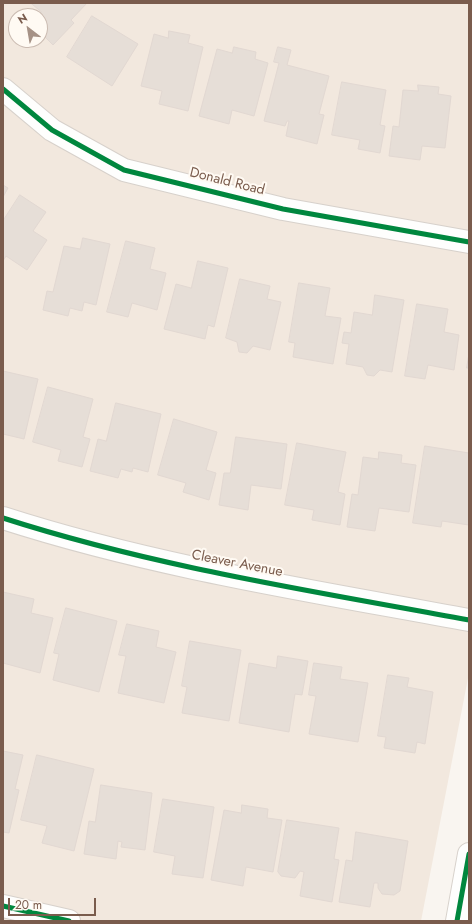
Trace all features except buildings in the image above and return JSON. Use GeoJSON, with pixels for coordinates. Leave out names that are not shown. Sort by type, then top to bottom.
{"type":"FeatureCollection","features":[{"type":"Feature","properties":{"kind":"street","name":"Donald Road"},"geometry":{"type":"LineString","coordinates":[[3,89],[52,130],[124,170],[283,208],[469,242]]}},
{"type":"Feature","properties":{"kind":"street","name":"Cleaver Avenue"},"geometry":{"type":"LineString","coordinates":[[3,518],[44,531],[207,572],[469,620]]}},
{"type":"Feature","properties":{"kind":"street"},"geometry":{"type":"LineString","coordinates":[[457,921],[469,854]]}},
{"type":"Feature","properties":{"kind":"street"},"geometry":{"type":"LineString","coordinates":[[3,906],[69,921]]}},
{"type":"Feature","properties":{"kind":"shaded area"},"geometry":{"type":"Polygon","coordinates":[[[3,3],[469,3],[469,673],[421,921],[3,921],[3,3]]]}},
{"type":"Feature","properties":{"kind":"cycle path"},"geometry":{"type":"LineString","coordinates":[[3,89],[52,130],[124,170],[283,209],[469,242]]}},
{"type":"Feature","properties":{"kind":"cycle path"},"geometry":{"type":"LineString","coordinates":[[3,518],[118,551],[176,564],[293,588],[469,620]]}},
{"type":"Feature","properties":{"kind":"cycle path"},"geometry":{"type":"LineString","coordinates":[[457,921],[469,854]]}},
{"type":"Feature","properties":{"kind":"cycle path"},"geometry":{"type":"LineString","coordinates":[[3,906],[69,921]]}}]}
